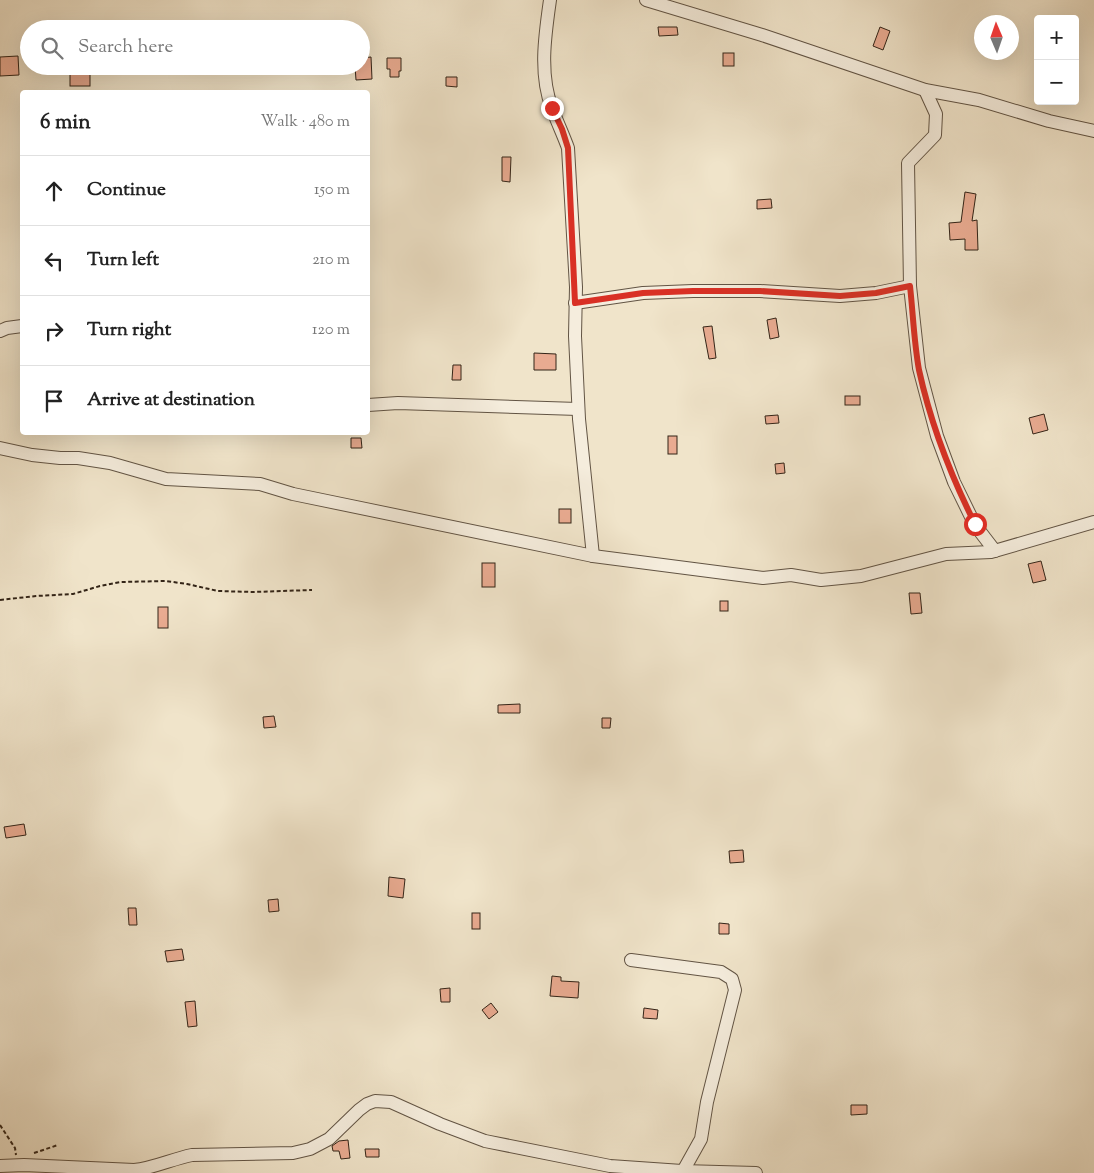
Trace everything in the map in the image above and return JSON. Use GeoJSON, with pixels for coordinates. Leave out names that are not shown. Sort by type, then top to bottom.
{"type":"FeatureCollection","features":[{"type":"Feature","properties":{"kind":"street"},"geometry":{"type":"LineString","coordinates":[[550,0],[544,45],[547,87],[552,108],[568,148],[578,409],[593,556]]}},
{"type":"Feature","properties":{"kind":"street"},"geometry":{"type":"LineString","coordinates":[[646,0],[762,35],[925,90],[979,100],[1094,131]]}},
{"type":"Feature","properties":{"kind":"street"},"geometry":{"type":"LineString","coordinates":[[925,90],[936,114],[935,135],[908,163],[910,286],[919,368],[937,436],[954,482],[975,524],[995,551]]}},
{"type":"Feature","properties":{"kind":"street"},"geometry":{"type":"LineString","coordinates":[[575,303],[643,293],[760,291],[840,296],[876,293],[910,286]]}},
{"type":"Feature","properties":{"kind":"street"},"geometry":{"type":"LineString","coordinates":[[0,331],[20,326]]}},
{"type":"Feature","properties":{"kind":"street"},"geometry":{"type":"LineString","coordinates":[[370,405],[398,403],[578,409]]}},
{"type":"Feature","properties":{"kind":"street"},"geometry":{"type":"LineString","coordinates":[[0,448],[60,458],[78,458],[110,463],[166,479],[260,484],[293,494],[593,556],[763,578],[790,575],[821,580],[861,576],[946,554],[995,551],[1094,522]]}},
{"type":"Feature","properties":{"kind":"street"},"geometry":{"type":"LineString","coordinates":[[631,960],[721,972],[732,979],[735,990],[707,1102],[701,1140],[682,1172]]}},
{"type":"Feature","properties":{"kind":"street"},"geometry":{"type":"LineString","coordinates":[[0,1166],[24,1165],[134,1170],[149,1168],[178,1158],[192,1156],[293,1153],[310,1149],[329,1139],[359,1110],[375,1101],[391,1102],[484,1141],[610,1166],[682,1172],[756,1173]]}},
{"type":"Feature","properties":{"kind":"path"},"geometry":{"type":"LineString","coordinates":[[0,600],[73,594],[121,582],[166,581],[218,591],[312,590]]}},
{"type":"Feature","properties":{"kind":"path"},"geometry":{"type":"LineString","coordinates":[[0,1125],[15,1148],[16,1156],[21,1153]]}},
{"type":"Feature","properties":{"kind":"path"},"geometry":{"type":"LineString","coordinates":[[32,1154],[58,1145]]}},
{"type":"Feature","properties":{"kind":"building"},"geometry":{"type":"Polygon","coordinates":[[[658,27],[677,27],[678,35],[659,36],[658,27]]]}},
{"type":"Feature","properties":{"kind":"building"},"geometry":{"type":"Polygon","coordinates":[[[880,27],[890,31],[883,50],[873,46],[880,27]]]}},
{"type":"Feature","properties":{"kind":"building"},"geometry":{"type":"Polygon","coordinates":[[[723,53],[734,53],[734,66],[723,66],[723,53]]]}},
{"type":"Feature","properties":{"kind":"building"},"geometry":{"type":"Polygon","coordinates":[[[18,56],[19,75],[0,76],[0,57],[18,56]]]}},
{"type":"Feature","properties":{"kind":"building"},"geometry":{"type":"Polygon","coordinates":[[[370,57],[372,79],[356,80],[356,75],[370,75],[370,57]]]}},
{"type":"Feature","properties":{"kind":"building"},"geometry":{"type":"Polygon","coordinates":[[[387,58],[401,58],[399,77],[390,77],[390,69],[387,69],[387,58]]]}},
{"type":"Feature","properties":{"kind":"building"},"geometry":{"type":"Polygon","coordinates":[[[70,75],[90,75],[90,86],[70,86],[70,75]]]}},
{"type":"Feature","properties":{"kind":"building"},"geometry":{"type":"Polygon","coordinates":[[[446,77],[457,77],[457,87],[446,86],[446,77]]]}},
{"type":"Feature","properties":{"kind":"building"},"geometry":{"type":"Polygon","coordinates":[[[502,157],[511,157],[510,182],[502,181],[502,157]]]}},
{"type":"Feature","properties":{"kind":"building"},"geometry":{"type":"Polygon","coordinates":[[[965,192],[976,194],[972,221],[977,220],[978,250],[965,250],[965,239],[950,240],[949,223],[961,222],[965,192]]]}},
{"type":"Feature","properties":{"kind":"building"},"geometry":{"type":"Polygon","coordinates":[[[771,199],[772,208],[757,209],[757,200],[771,199]]]}},
{"type":"Feature","properties":{"kind":"building"},"geometry":{"type":"Polygon","coordinates":[[[776,318],[779,337],[770,339],[767,320],[776,318]]]}},
{"type":"Feature","properties":{"kind":"building"},"geometry":{"type":"Polygon","coordinates":[[[712,326],[716,358],[709,359],[703,327],[712,326]]]}},
{"type":"Feature","properties":{"kind":"building"},"geometry":{"type":"Polygon","coordinates":[[[534,353],[556,354],[556,370],[534,370],[534,353]]]}},
{"type":"Feature","properties":{"kind":"building"},"geometry":{"type":"Polygon","coordinates":[[[453,365],[461,365],[461,380],[452,380],[453,365]]]}},
{"type":"Feature","properties":{"kind":"building"},"geometry":{"type":"Polygon","coordinates":[[[845,396],[860,396],[860,405],[845,405],[845,396]]]}},
{"type":"Feature","properties":{"kind":"building"},"geometry":{"type":"Polygon","coordinates":[[[1044,414],[1048,430],[1033,434],[1029,418],[1044,414]]]}},
{"type":"Feature","properties":{"kind":"building"},"geometry":{"type":"Polygon","coordinates":[[[778,415],[779,423],[766,424],[765,416],[778,415]]]}},
{"type":"Feature","properties":{"kind":"building"},"geometry":{"type":"Polygon","coordinates":[[[668,436],[677,436],[677,454],[668,454],[668,436]]]}},
{"type":"Feature","properties":{"kind":"building"},"geometry":{"type":"Polygon","coordinates":[[[351,438],[361,438],[362,448],[351,448],[351,438]]]}},
{"type":"Feature","properties":{"kind":"building"},"geometry":{"type":"Polygon","coordinates":[[[784,463],[785,473],[776,474],[775,464],[784,463]]]}},
{"type":"Feature","properties":{"kind":"building"},"geometry":{"type":"Polygon","coordinates":[[[559,509],[571,509],[571,523],[559,523],[559,509]]]}},
{"type":"Feature","properties":{"kind":"building"},"geometry":{"type":"Polygon","coordinates":[[[1041,561],[1046,580],[1033,583],[1028,564],[1041,561]]]}},
{"type":"Feature","properties":{"kind":"building"},"geometry":{"type":"Polygon","coordinates":[[[482,563],[495,563],[495,587],[482,587],[482,563]]]}},
{"type":"Feature","properties":{"kind":"building"},"geometry":{"type":"Polygon","coordinates":[[[909,593],[920,593],[922,613],[911,614],[909,593]]]}},
{"type":"Feature","properties":{"kind":"building"},"geometry":{"type":"Polygon","coordinates":[[[720,601],[728,601],[728,611],[720,611],[720,601]]]}},
{"type":"Feature","properties":{"kind":"building"},"geometry":{"type":"Polygon","coordinates":[[[158,607],[168,607],[168,628],[158,628],[158,607]]]}},
{"type":"Feature","properties":{"kind":"building"},"geometry":{"type":"Polygon","coordinates":[[[520,704],[520,713],[498,713],[498,705],[520,704]]]}},
{"type":"Feature","properties":{"kind":"building"},"geometry":{"type":"Polygon","coordinates":[[[274,716],[276,727],[264,728],[263,717],[274,716]]]}},
{"type":"Feature","properties":{"kind":"building"},"geometry":{"type":"Polygon","coordinates":[[[602,718],[611,718],[610,728],[602,728],[602,718]]]}},
{"type":"Feature","properties":{"kind":"building"},"geometry":{"type":"Polygon","coordinates":[[[24,824],[26,835],[6,838],[4,827],[24,824]]]}},
{"type":"Feature","properties":{"kind":"building"},"geometry":{"type":"Polygon","coordinates":[[[743,850],[744,862],[730,863],[729,851],[743,850]]]}},
{"type":"Feature","properties":{"kind":"building"},"geometry":{"type":"Polygon","coordinates":[[[389,877],[405,879],[403,898],[388,896],[389,877]]]}},
{"type":"Feature","properties":{"kind":"building"},"geometry":{"type":"Polygon","coordinates":[[[278,899],[279,911],[269,912],[268,900],[278,899]]]}},
{"type":"Feature","properties":{"kind":"building"},"geometry":{"type":"Polygon","coordinates":[[[128,908],[136,908],[137,925],[129,925],[128,908]]]}},
{"type":"Feature","properties":{"kind":"building"},"geometry":{"type":"Polygon","coordinates":[[[472,913],[480,913],[480,929],[472,929],[472,913]]]}},
{"type":"Feature","properties":{"kind":"building"},"geometry":{"type":"Polygon","coordinates":[[[719,923],[729,924],[729,934],[719,934],[719,923]]]}},
{"type":"Feature","properties":{"kind":"building"},"geometry":{"type":"Polygon","coordinates":[[[182,949],[184,960],[167,962],[165,951],[182,949]]]}},
{"type":"Feature","properties":{"kind":"building"},"geometry":{"type":"Polygon","coordinates":[[[552,976],[561,977],[561,981],[579,982],[578,998],[550,996],[552,976]]]}},
{"type":"Feature","properties":{"kind":"building"},"geometry":{"type":"Polygon","coordinates":[[[450,988],[450,1002],[441,1002],[440,989],[450,988]]]}},
{"type":"Feature","properties":{"kind":"building"},"geometry":{"type":"Polygon","coordinates":[[[195,1001],[197,1026],[188,1027],[185,1002],[195,1001]]]}},
{"type":"Feature","properties":{"kind":"building"},"geometry":{"type":"Polygon","coordinates":[[[491,1003],[498,1012],[489,1019],[482,1010],[491,1003]]]}},
{"type":"Feature","properties":{"kind":"building"},"geometry":{"type":"Polygon","coordinates":[[[644,1008],[658,1010],[657,1019],[643,1018],[644,1008]]]}},
{"type":"Feature","properties":{"kind":"building"},"geometry":{"type":"Polygon","coordinates":[[[851,1105],[867,1105],[867,1114],[851,1115],[851,1105]]]}},
{"type":"Feature","properties":{"kind":"building"},"geometry":{"type":"Polygon","coordinates":[[[348,1140],[350,1158],[341,1159],[339,1151],[333,1151],[332,1146],[339,1141],[348,1140]]]}},
{"type":"Feature","properties":{"kind":"building"},"geometry":{"type":"Polygon","coordinates":[[[365,1149],[379,1149],[379,1157],[366,1157],[365,1149]]]}},
{"type":"Feature","properties":{"kind":"route"},"geometry":{"type":"LineString","coordinates":[[552,108],[568,148],[576,287],[575,303],[643,293],[760,291],[840,296],[876,293],[910,286],[919,368],[937,436],[954,482],[975,524]]}}]}
